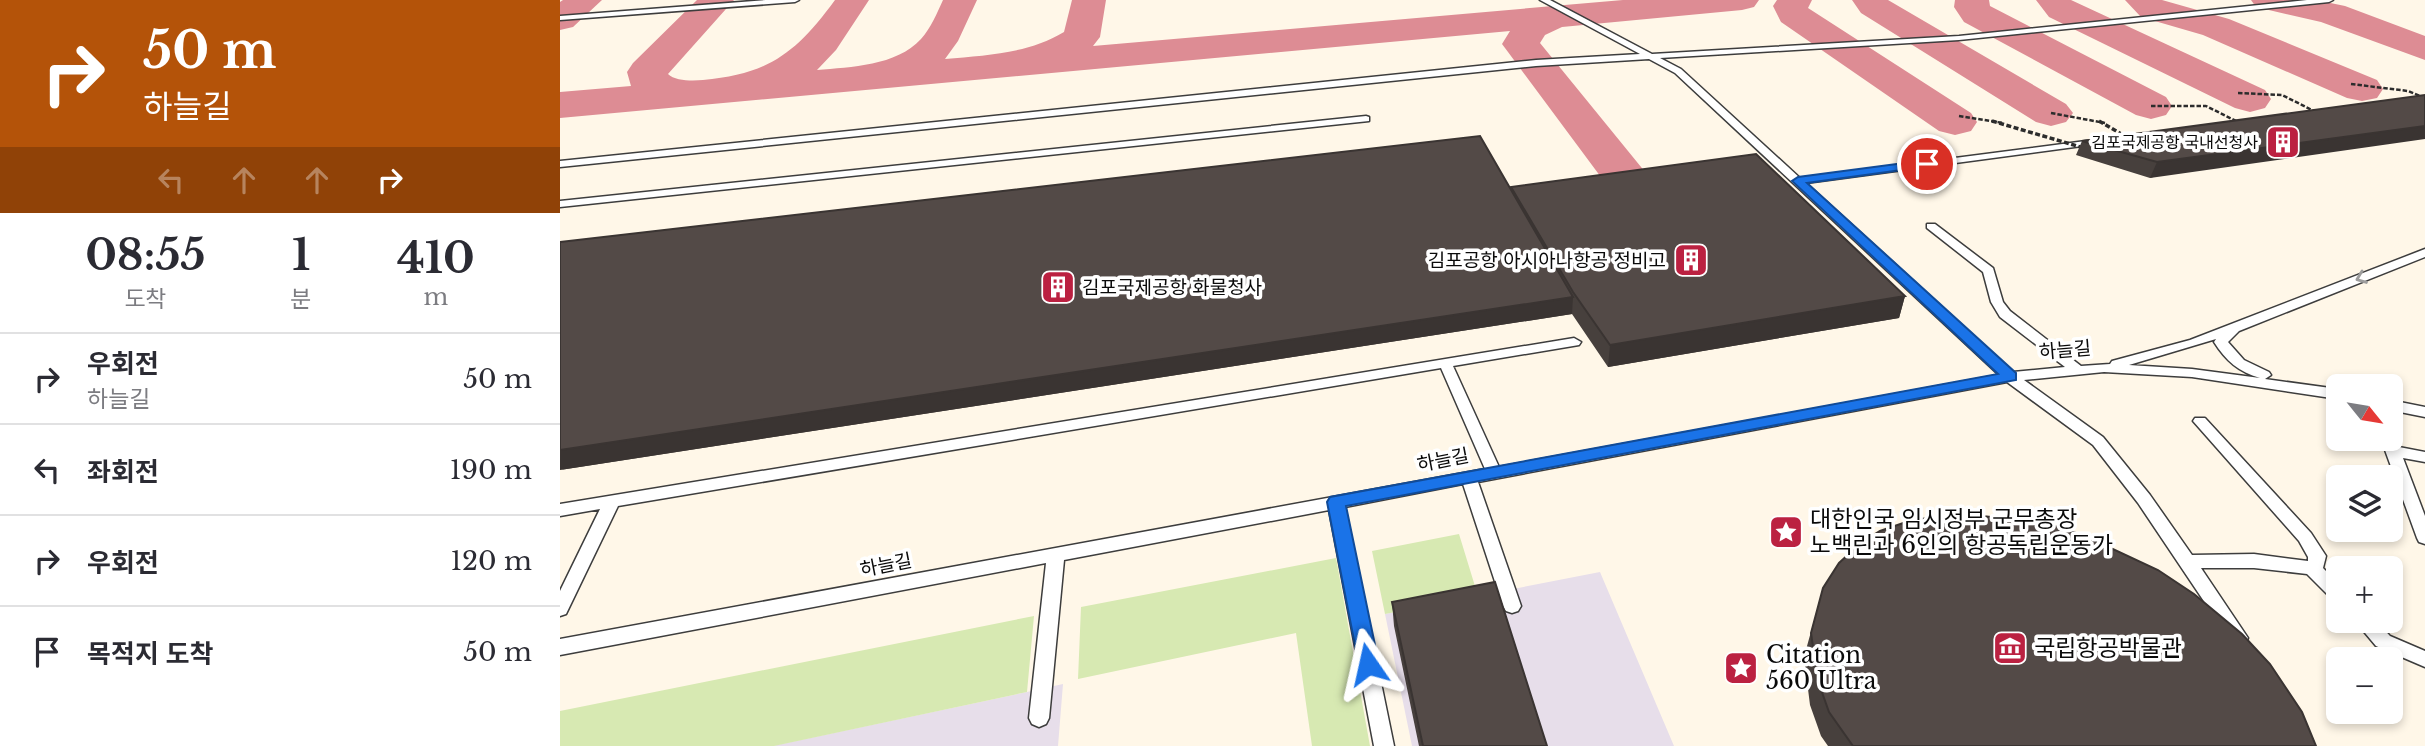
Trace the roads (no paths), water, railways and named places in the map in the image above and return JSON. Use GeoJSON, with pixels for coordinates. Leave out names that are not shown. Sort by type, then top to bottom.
{"type":"FeatureCollection","features":[{"type":"Feature","properties":{"kind":"lane"},"geometry":{"type":"LineString","coordinates":[[560,18],[795,0]]}},
{"type":"Feature","properties":{"kind":"lane"},"geometry":{"type":"LineString","coordinates":[[1544,0],[1678,71],[2010,377],[2098,441],[2116,461],[2251,654]]}},
{"type":"Feature","properties":{"kind":"lane"},"geometry":{"type":"LineString","coordinates":[[560,164],[1536,63],[1647,54],[1959,38],[2329,0]]}},
{"type":"Feature","properties":{"kind":"lane"},"geometry":{"type":"LineString","coordinates":[[560,204],[1366,119]]}},
{"type":"Feature","properties":{"kind":"lane"},"geometry":{"type":"LineString","coordinates":[[1798,181],[2115,139]]}},
{"type":"Feature","properties":{"kind":"lane"},"geometry":{"type":"LineString","coordinates":[[1931,226],[1989,271],[1997,302],[2005,314],[2077,370]]}},
{"type":"Feature","properties":{"kind":"lane"},"geometry":{"type":"LineString","coordinates":[[2104,368],[2195,343],[2425,253]]}},
{"type":"Feature","properties":{"kind":"lane"},"geometry":{"type":"LineString","coordinates":[[2234,328],[2221,341],[2230,358],[2250,371],[2310,388]]}},
{"type":"Feature","properties":{"kind":"lane"},"geometry":{"type":"LineString","coordinates":[[560,510],[1574,342]]}},
{"type":"Feature","properties":{"kind":"lane"},"geometry":{"type":"LineString","coordinates":[[1446,365],[1494,472]]}},
{"type":"Feature","properties":{"kind":"lane","name":"하늘길"},"geometry":{"type":"LineString","coordinates":[[560,647],[2010,377],[2104,368],[2192,373],[2326,391]]}},
{"type":"Feature","properties":{"kind":"lane"},"geometry":{"type":"LineString","coordinates":[[2403,408],[2425,412]]}},
{"type":"Feature","properties":{"kind":"lane"},"geometry":{"type":"LineString","coordinates":[[2200,421],[2305,537],[2317,556],[2317,564],[2312,568]]}},
{"type":"Feature","properties":{"kind":"lane"},"geometry":{"type":"LineString","coordinates":[[2403,449],[2425,457]]}},
{"type":"Feature","properties":{"kind":"lane"},"geometry":{"type":"LineString","coordinates":[[2393,452],[2425,538]]}},
{"type":"Feature","properties":{"kind":"lane"},"geometry":{"type":"LineString","coordinates":[[1469,477],[1512,606]]}},
{"type":"Feature","properties":{"kind":"lane"},"geometry":{"type":"LineString","coordinates":[[560,609],[612,502]]}},
{"type":"Feature","properties":{"kind":"lane"},"geometry":{"type":"LineString","coordinates":[[1336,502],[1384,746]]}},
{"type":"Feature","properties":{"kind":"lane"},"geometry":{"type":"LineString","coordinates":[[1039,718],[1056,554]]}},
{"type":"Feature","properties":{"kind":"lane"},"geometry":{"type":"LineString","coordinates":[[2187,562],[2254,561],[2312,568],[2326,582]]}},
{"type":"Feature","properties":{"kind":"lane"},"geometry":{"type":"LineString","coordinates":[[2375,633],[2383,641],[2425,659]]}},
{"type":"Feature","properties":{"kind":"place","name":"김포국제공항 국내선청사"},"geometry":{"type":"Point","coordinates":[2283,142]}},
{"type":"Feature","properties":{"kind":"place","name":"김포공항 아시아나항공 정비고"},"geometry":{"type":"Point","coordinates":[1691,260]}},
{"type":"Feature","properties":{"kind":"place","name":"김포국제공항 화물청사"},"geometry":{"type":"Point","coordinates":[1058,287]}},
{"type":"Feature","properties":{"kind":"place","name":"대한인국 임시정부 군무총장 노백린과 6인의 항공독립운동가"},"geometry":{"type":"Point","coordinates":[1786,532]}},
{"type":"Feature","properties":{"kind":"place","name":"국립항공박물관"},"geometry":{"type":"Point","coordinates":[2010,648]}},
{"type":"Feature","properties":{"kind":"place","name":"Citation 560 Ultra"},"geometry":{"type":"Point","coordinates":[1741,668]}}]}
